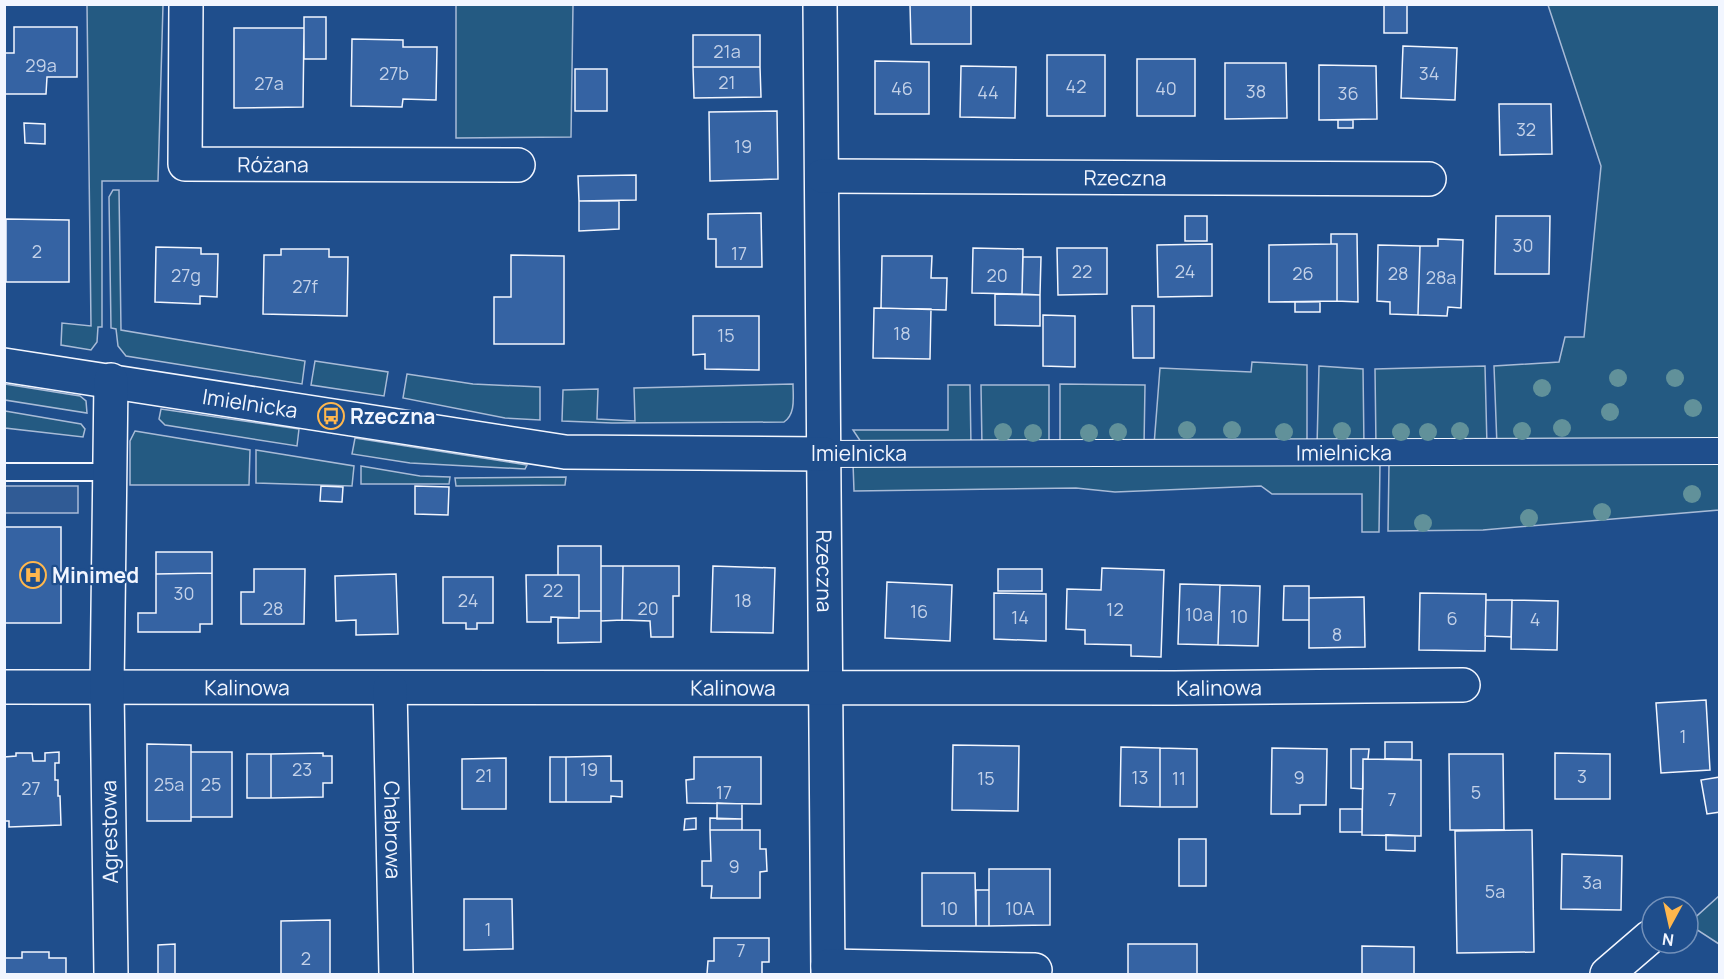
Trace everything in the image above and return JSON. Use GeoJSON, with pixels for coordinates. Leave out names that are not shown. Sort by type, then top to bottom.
{"type":"FeatureCollection","features":[{"type":"Feature","properties":{"kind":"street","name":"Różana"},"geometry":{"type":"LineString","coordinates":[[186,4],[185,164],[518,165]]}},
{"type":"Feature","properties":{"kind":"street","name":"Rzeczna"},"geometry":{"type":"LineString","coordinates":[[820,4],[828,970],[1035,970]]}},
{"type":"Feature","properties":{"kind":"street","name":"Rzeczna"},"geometry":{"type":"LineString","coordinates":[[822,177],[1429,179]]}},
{"type":"Feature","properties":{"kind":"street","name":"Imielnicka"},"geometry":{"type":"LineString","coordinates":[[4,365],[565,452],[824,454],[1719,451]]}},
{"type":"Feature","properties":{"kind":"street","name":"Agrestowa"},"geometry":{"type":"LineString","coordinates":[[111,380],[107,689],[111,975]]}},
{"type":"Feature","properties":{"kind":"street","name":"Kalinowa"},"geometry":{"type":"LineString","coordinates":[[4,687],[107,689],[1463,685]]}},
{"type":"Feature","properties":{"kind":"street","name":"Chabrowa"},"geometry":{"type":"LineString","coordinates":[[390,688],[396,975]]}},
{"type":"Feature","properties":{"kind":"street"},"geometry":{"type":"LineString","coordinates":[[1607,975],[1640,946]]}},
{"type":"Feature","properties":{"kind":"lane"},"geometry":{"type":"LineString","coordinates":[[4,472],[110,472]]}},
{"type":"Feature","properties":{"kind":"shaded area"},"geometry":{"type":"Polygon","coordinates":[[[87,5],[163,5],[158,181],[102,181],[102,327],[98,327],[97,342],[91,350],[61,345],[62,323],[91,326],[87,5]]]}},
{"type":"Feature","properties":{"kind":"shaded area"},"geometry":{"type":"Polygon","coordinates":[[[456,5],[573,5],[571,137],[456,138],[456,5]]]}},
{"type":"Feature","properties":{"kind":"shaded area"},"geometry":{"type":"Polygon","coordinates":[[[1548,5],[1719,5],[1719,442],[1497,446],[1494,366],[1559,362],[1565,337],[1584,337],[1601,166],[1548,5]]]}},
{"type":"Feature","properties":{"kind":"shaded area"},"geometry":{"type":"Polygon","coordinates":[[[113,190],[119,190],[121,330],[305,361],[302,384],[126,356],[118,346],[116,329],[111,328],[109,197],[113,190]]]}},
{"type":"Feature","properties":{"kind":"shaded area"},"geometry":{"type":"Polygon","coordinates":[[[315,361],[388,372],[384,396],[311,385],[315,361]]]}},
{"type":"Feature","properties":{"kind":"shaded area"},"geometry":{"type":"Polygon","coordinates":[[[1252,362],[1307,365],[1307,447],[1154,445],[1160,368],[1251,372],[1252,362]]]}},
{"type":"Feature","properties":{"kind":"shaded area"},"geometry":{"type":"Polygon","coordinates":[[[1319,366],[1363,369],[1364,447],[1317,446],[1319,366]]]}},
{"type":"Feature","properties":{"kind":"shaded area"},"geometry":{"type":"Polygon","coordinates":[[[1485,366],[1487,446],[1376,447],[1375,369],[1485,366]]]}},
{"type":"Feature","properties":{"kind":"shaded area"},"geometry":{"type":"Polygon","coordinates":[[[407,374],[473,384],[540,387],[540,420],[505,418],[403,398],[407,374]]]}},
{"type":"Feature","properties":{"kind":"shaded area"},"geometry":{"type":"Polygon","coordinates":[[[5,384],[80,396],[86,401],[87,413],[5,400],[5,384]]]}},
{"type":"Feature","properties":{"kind":"shaded area"},"geometry":{"type":"Polygon","coordinates":[[[793,384],[792,410],[784,422],[562,421],[563,390],[598,389],[597,419],[635,421],[634,388],[793,384]]]}},
{"type":"Feature","properties":{"kind":"shaded area"},"geometry":{"type":"Polygon","coordinates":[[[1060,384],[1145,385],[1144,446],[1060,446],[1060,384]]]}},
{"type":"Feature","properties":{"kind":"shaded area"},"geometry":{"type":"Polygon","coordinates":[[[948,385],[970,385],[971,446],[861,442],[853,430],[948,430],[948,385]]]}},
{"type":"Feature","properties":{"kind":"shaded area"},"geometry":{"type":"Polygon","coordinates":[[[981,385],[1049,385],[1049,446],[982,447],[981,385]]]}},
{"type":"Feature","properties":{"kind":"shaded area"},"geometry":{"type":"Polygon","coordinates":[[[161,409],[299,429],[297,446],[165,425],[159,419],[161,409]]]}},
{"type":"Feature","properties":{"kind":"shaded area"},"geometry":{"type":"Polygon","coordinates":[[[5,411],[81,424],[85,429],[83,437],[5,428],[5,411]]]}},
{"type":"Feature","properties":{"kind":"shaded area"},"geometry":{"type":"Polygon","coordinates":[[[135,431],[250,450],[249,485],[130,485],[130,441],[135,431]]]}},
{"type":"Feature","properties":{"kind":"shaded area"},"geometry":{"type":"Polygon","coordinates":[[[355,438],[527,465],[525,469],[410,463],[352,454],[355,438]]]}},
{"type":"Feature","properties":{"kind":"shaded area"},"geometry":{"type":"Polygon","coordinates":[[[256,450],[354,466],[352,486],[256,483],[256,450]]]}},
{"type":"Feature","properties":{"kind":"shaded area"},"geometry":{"type":"Polygon","coordinates":[[[1719,460],[1719,510],[1483,530],[1388,531],[1389,464],[1719,460]]]}},
{"type":"Feature","properties":{"kind":"shaded area"},"geometry":{"type":"Polygon","coordinates":[[[853,463],[1380,464],[1379,532],[1362,532],[1362,494],[1272,494],[1261,486],[1115,492],[1076,488],[854,491],[853,463]]]}},
{"type":"Feature","properties":{"kind":"shaded area"},"geometry":{"type":"Polygon","coordinates":[[[361,466],[420,476],[450,477],[449,484],[361,484],[361,466]]]}},
{"type":"Feature","properties":{"kind":"shaded area"},"geometry":{"type":"Polygon","coordinates":[[[566,477],[565,485],[456,486],[455,478],[566,477]]]}},
{"type":"Feature","properties":{"kind":"shaded area"},"geometry":{"type":"Polygon","coordinates":[[[5,486],[78,486],[78,513],[5,513],[5,486]]]}},
{"type":"Feature","properties":{"kind":"shaded area"},"geometry":{"type":"Polygon","coordinates":[[[1719,896],[1719,944],[1700,932],[1700,913],[1719,896]]]}},
{"type":"Feature","properties":{"kind":"building"},"geometry":{"type":"Polygon","coordinates":[[[910,4],[971,4],[971,44],[911,44],[910,4]]]}},
{"type":"Feature","properties":{"kind":"building"},"geometry":{"type":"Polygon","coordinates":[[[1384,4],[1407,4],[1407,33],[1384,33],[1384,4]]]}},
{"type":"Feature","properties":{"kind":"building"},"geometry":{"type":"Polygon","coordinates":[[[304,17],[326,17],[326,59],[304,59],[304,17]]]}},
{"type":"Feature","properties":{"kind":"building"},"geometry":{"type":"Polygon","coordinates":[[[14,27],[77,27],[77,77],[47,77],[46,94],[4,94],[4,53],[14,53],[14,27]]]}},
{"type":"Feature","properties":{"kind":"building"},"geometry":{"type":"Polygon","coordinates":[[[234,28],[304,28],[303,107],[234,108],[234,28]]]}},
{"type":"Feature","properties":{"kind":"building"},"geometry":{"type":"Polygon","coordinates":[[[693,35],[760,35],[760,67],[693,67],[693,35]]]}},
{"type":"Feature","properties":{"kind":"building"},"geometry":{"type":"Polygon","coordinates":[[[352,39],[403,40],[403,47],[437,47],[436,100],[403,99],[402,107],[351,106],[352,39]]]}},
{"type":"Feature","properties":{"kind":"building"},"geometry":{"type":"Polygon","coordinates":[[[1403,46],[1457,48],[1455,100],[1401,98],[1403,46]]]}},
{"type":"Feature","properties":{"kind":"building"},"geometry":{"type":"Polygon","coordinates":[[[1047,55],[1105,55],[1105,116],[1047,116],[1047,55]]]}},
{"type":"Feature","properties":{"kind":"building"},"geometry":{"type":"Polygon","coordinates":[[[1137,59],[1195,59],[1195,116],[1137,116],[1137,59]]]}},
{"type":"Feature","properties":{"kind":"building"},"geometry":{"type":"Polygon","coordinates":[[[875,61],[929,62],[929,114],[875,114],[875,61]]]}},
{"type":"Feature","properties":{"kind":"building"},"geometry":{"type":"Polygon","coordinates":[[[1225,63],[1286,63],[1287,118],[1225,119],[1225,63]]]}},
{"type":"Feature","properties":{"kind":"building"},"geometry":{"type":"Polygon","coordinates":[[[1319,65],[1376,66],[1377,119],[1319,120],[1319,65]]]}},
{"type":"Feature","properties":{"kind":"building"},"geometry":{"type":"Polygon","coordinates":[[[961,66],[1016,67],[1015,118],[960,117],[961,66]]]}},
{"type":"Feature","properties":{"kind":"building"},"geometry":{"type":"Polygon","coordinates":[[[693,67],[760,67],[761,97],[694,98],[693,67]]]}},
{"type":"Feature","properties":{"kind":"building"},"geometry":{"type":"Polygon","coordinates":[[[575,69],[607,69],[607,111],[575,111],[575,69]]]}},
{"type":"Feature","properties":{"kind":"building"},"geometry":{"type":"Polygon","coordinates":[[[1499,104],[1551,104],[1552,154],[1500,155],[1499,104]]]}},
{"type":"Feature","properties":{"kind":"building"},"geometry":{"type":"Polygon","coordinates":[[[777,111],[778,179],[710,181],[709,112],[777,111]]]}},
{"type":"Feature","properties":{"kind":"building"},"geometry":{"type":"Polygon","coordinates":[[[1338,120],[1353,120],[1353,128],[1338,128],[1338,120]]]}},
{"type":"Feature","properties":{"kind":"building"},"geometry":{"type":"Polygon","coordinates":[[[24,123],[45,124],[45,144],[25,143],[24,123]]]}},
{"type":"Feature","properties":{"kind":"building"},"geometry":{"type":"Polygon","coordinates":[[[636,175],[636,200],[579,201],[578,176],[636,175]]]}},
{"type":"Feature","properties":{"kind":"building"},"geometry":{"type":"Polygon","coordinates":[[[579,201],[619,201],[619,229],[579,231],[579,201]]]}},
{"type":"Feature","properties":{"kind":"building"},"geometry":{"type":"Polygon","coordinates":[[[761,213],[762,267],[716,267],[716,239],[708,239],[708,214],[761,213]]]}},
{"type":"Feature","properties":{"kind":"building"},"geometry":{"type":"Polygon","coordinates":[[[1185,216],[1207,216],[1207,241],[1185,241],[1185,216]]]}},
{"type":"Feature","properties":{"kind":"building"},"geometry":{"type":"Polygon","coordinates":[[[1496,216],[1550,216],[1549,274],[1495,274],[1496,216]]]}},
{"type":"Feature","properties":{"kind":"building"},"geometry":{"type":"Polygon","coordinates":[[[6,219],[69,220],[69,282],[6,282],[6,219]]]}},
{"type":"Feature","properties":{"kind":"building"},"geometry":{"type":"Polygon","coordinates":[[[1331,234],[1357,234],[1358,302],[1337,301],[1337,244],[1331,244],[1331,234]]]}},
{"type":"Feature","properties":{"kind":"building"},"geometry":{"type":"Polygon","coordinates":[[[1438,239],[1463,240],[1461,308],[1448,307],[1447,316],[1418,315],[1420,246],[1438,246],[1438,239]]]}},
{"type":"Feature","properties":{"kind":"building"},"geometry":{"type":"Polygon","coordinates":[[[1212,244],[1212,296],[1158,297],[1157,245],[1212,244]]]}},
{"type":"Feature","properties":{"kind":"building"},"geometry":{"type":"Polygon","coordinates":[[[1337,244],[1337,301],[1269,302],[1269,245],[1337,244]]]}},
{"type":"Feature","properties":{"kind":"building"},"geometry":{"type":"Polygon","coordinates":[[[1378,245],[1420,246],[1418,315],[1390,314],[1390,302],[1377,301],[1378,245]]]}},
{"type":"Feature","properties":{"kind":"building"},"geometry":{"type":"Polygon","coordinates":[[[156,247],[201,248],[201,254],[218,254],[217,297],[200,296],[200,304],[155,302],[156,247]]]}},
{"type":"Feature","properties":{"kind":"building"},"geometry":{"type":"Polygon","coordinates":[[[973,248],[1023,249],[1022,294],[972,293],[973,248]]]}},
{"type":"Feature","properties":{"kind":"building"},"geometry":{"type":"Polygon","coordinates":[[[1057,248],[1107,248],[1107,294],[1058,295],[1057,248]]]}},
{"type":"Feature","properties":{"kind":"building"},"geometry":{"type":"Polygon","coordinates":[[[281,249],[329,249],[329,257],[348,257],[347,316],[263,314],[264,255],[281,255],[281,249]]]}},
{"type":"Feature","properties":{"kind":"building"},"geometry":{"type":"Polygon","coordinates":[[[511,255],[564,256],[564,344],[494,344],[494,297],[511,297],[511,255]]]}},
{"type":"Feature","properties":{"kind":"building"},"geometry":{"type":"Polygon","coordinates":[[[882,256],[932,256],[931,278],[947,278],[946,310],[881,308],[882,256]]]}},
{"type":"Feature","properties":{"kind":"building"},"geometry":{"type":"Polygon","coordinates":[[[1023,257],[1041,257],[1040,295],[1022,294],[1023,257]]]}},
{"type":"Feature","properties":{"kind":"building"},"geometry":{"type":"Polygon","coordinates":[[[995,294],[1040,295],[1040,326],[995,325],[995,294]]]}},
{"type":"Feature","properties":{"kind":"building"},"geometry":{"type":"Polygon","coordinates":[[[1295,302],[1320,302],[1320,312],[1295,312],[1295,302]]]}},
{"type":"Feature","properties":{"kind":"building"},"geometry":{"type":"Polygon","coordinates":[[[1132,306],[1154,306],[1154,358],[1133,358],[1132,306]]]}},
{"type":"Feature","properties":{"kind":"building"},"geometry":{"type":"Polygon","coordinates":[[[874,308],[931,309],[930,359],[873,358],[874,308]]]}},
{"type":"Feature","properties":{"kind":"building"},"geometry":{"type":"Polygon","coordinates":[[[1043,315],[1075,316],[1075,367],[1043,366],[1043,315]]]}},
{"type":"Feature","properties":{"kind":"building"},"geometry":{"type":"Polygon","coordinates":[[[693,316],[759,316],[759,370],[705,369],[705,354],[693,355],[693,316]]]}},
{"type":"Feature","properties":{"kind":"building"},"geometry":{"type":"Polygon","coordinates":[[[321,486],[343,487],[342,502],[320,501],[321,486]]]}},
{"type":"Feature","properties":{"kind":"building"},"geometry":{"type":"Polygon","coordinates":[[[415,486],[449,487],[448,515],[415,514],[415,486]]]}},
{"type":"Feature","properties":{"kind":"building","name":"Minimed"},"geometry":{"type":"Polygon","coordinates":[[[4,527],[61,527],[61,623],[4,623],[4,527]]]}},
{"type":"Feature","properties":{"kind":"building"},"geometry":{"type":"Polygon","coordinates":[[[558,546],[601,546],[601,611],[579,611],[579,575],[558,575],[558,546]]]}},
{"type":"Feature","properties":{"kind":"building"},"geometry":{"type":"Polygon","coordinates":[[[156,552],[212,552],[212,573],[156,574],[156,552]]]}},
{"type":"Feature","properties":{"kind":"building"},"geometry":{"type":"Polygon","coordinates":[[[601,566],[623,566],[622,620],[601,621],[601,566]]]}},
{"type":"Feature","properties":{"kind":"building"},"geometry":{"type":"Polygon","coordinates":[[[623,566],[679,566],[679,596],[673,596],[673,637],[651,637],[650,621],[622,620],[623,566]]]}},
{"type":"Feature","properties":{"kind":"building"},"geometry":{"type":"Polygon","coordinates":[[[713,566],[775,568],[773,633],[711,632],[713,566]]]}},
{"type":"Feature","properties":{"kind":"building"},"geometry":{"type":"Polygon","coordinates":[[[1102,568],[1164,570],[1161,657],[1131,656],[1131,645],[1085,644],[1085,630],[1066,629],[1067,589],[1101,590],[1102,568]]]}},
{"type":"Feature","properties":{"kind":"building"},"geometry":{"type":"Polygon","coordinates":[[[254,569],[305,569],[304,624],[241,624],[241,592],[254,592],[254,569]]]}},
{"type":"Feature","properties":{"kind":"building"},"geometry":{"type":"Polygon","coordinates":[[[998,569],[1042,569],[1042,591],[998,591],[998,569]]]}},
{"type":"Feature","properties":{"kind":"building"},"geometry":{"type":"Polygon","coordinates":[[[212,573],[212,624],[200,624],[200,632],[138,632],[138,613],[156,613],[156,574],[212,573]]]}},
{"type":"Feature","properties":{"kind":"building"},"geometry":{"type":"Polygon","coordinates":[[[396,574],[398,634],[356,635],[356,620],[336,621],[335,576],[396,574]]]}},
{"type":"Feature","properties":{"kind":"building"},"geometry":{"type":"Polygon","coordinates":[[[526,575],[579,575],[579,618],[551,617],[551,622],[527,622],[526,575]]]}},
{"type":"Feature","properties":{"kind":"building"},"geometry":{"type":"Polygon","coordinates":[[[443,577],[493,577],[493,623],[477,623],[477,629],[466,629],[466,623],[443,623],[443,577]]]}},
{"type":"Feature","properties":{"kind":"building"},"geometry":{"type":"Polygon","coordinates":[[[887,582],[952,585],[950,641],[885,638],[887,582]]]}},
{"type":"Feature","properties":{"kind":"building"},"geometry":{"type":"Polygon","coordinates":[[[1180,584],[1220,585],[1218,645],[1178,644],[1180,584]]]}},
{"type":"Feature","properties":{"kind":"building"},"geometry":{"type":"Polygon","coordinates":[[[1220,585],[1260,586],[1258,646],[1218,645],[1220,585]]]}},
{"type":"Feature","properties":{"kind":"building"},"geometry":{"type":"Polygon","coordinates":[[[1284,586],[1309,586],[1309,620],[1283,620],[1284,586]]]}},
{"type":"Feature","properties":{"kind":"building"},"geometry":{"type":"Polygon","coordinates":[[[994,593],[1046,594],[1046,641],[994,639],[994,593]]]}},
{"type":"Feature","properties":{"kind":"building"},"geometry":{"type":"Polygon","coordinates":[[[1420,593],[1486,594],[1485,651],[1419,650],[1420,593]]]}},
{"type":"Feature","properties":{"kind":"building"},"geometry":{"type":"Polygon","coordinates":[[[1364,597],[1365,647],[1309,648],[1309,598],[1364,597]]]}},
{"type":"Feature","properties":{"kind":"building"},"geometry":{"type":"Polygon","coordinates":[[[1486,600],[1512,600],[1511,637],[1485,636],[1486,600]]]}},
{"type":"Feature","properties":{"kind":"building"},"geometry":{"type":"Polygon","coordinates":[[[1512,600],[1558,601],[1557,650],[1511,649],[1512,600]]]}},
{"type":"Feature","properties":{"kind":"building"},"geometry":{"type":"Polygon","coordinates":[[[579,611],[601,611],[601,642],[558,643],[558,618],[579,618],[579,611]]]}},
{"type":"Feature","properties":{"kind":"building"},"geometry":{"type":"Polygon","coordinates":[[[1706,700],[1710,770],[1661,773],[1656,703],[1706,700]]]}},
{"type":"Feature","properties":{"kind":"building"},"geometry":{"type":"Polygon","coordinates":[[[1385,742],[1412,742],[1412,759],[1385,759],[1385,742]]]}},
{"type":"Feature","properties":{"kind":"building"},"geometry":{"type":"Polygon","coordinates":[[[147,744],[191,745],[191,821],[147,821],[147,744]]]}},
{"type":"Feature","properties":{"kind":"building"},"geometry":{"type":"Polygon","coordinates":[[[953,745],[1019,746],[1018,811],[952,810],[953,745]]]}},
{"type":"Feature","properties":{"kind":"building"},"geometry":{"type":"Polygon","coordinates":[[[1121,747],[1160,748],[1160,807],[1120,806],[1121,747]]]}},
{"type":"Feature","properties":{"kind":"building"},"geometry":{"type":"Polygon","coordinates":[[[1160,748],[1197,749],[1197,807],[1160,807],[1160,748]]]}},
{"type":"Feature","properties":{"kind":"building"},"geometry":{"type":"Polygon","coordinates":[[[1272,748],[1327,749],[1326,805],[1300,805],[1300,814],[1271,814],[1272,748]]]}},
{"type":"Feature","properties":{"kind":"building"},"geometry":{"type":"Polygon","coordinates":[[[1351,749],[1369,749],[1368,759],[1363,759],[1363,789],[1351,788],[1351,749]]]}},
{"type":"Feature","properties":{"kind":"building"},"geometry":{"type":"Polygon","coordinates":[[[59,752],[59,763],[55,763],[55,780],[58,780],[61,825],[9,827],[9,821],[4,821],[4,757],[16,756],[16,753],[32,753],[33,761],[45,761],[45,753],[59,752]]]}},
{"type":"Feature","properties":{"kind":"building"},"geometry":{"type":"Polygon","coordinates":[[[191,752],[232,752],[232,817],[191,817],[191,752]]]}},
{"type":"Feature","properties":{"kind":"building"},"geometry":{"type":"Polygon","coordinates":[[[323,753],[323,756],[332,756],[332,783],[323,783],[323,797],[271,798],[271,754],[323,753]]]}},
{"type":"Feature","properties":{"kind":"building"},"geometry":{"type":"Polygon","coordinates":[[[1555,753],[1610,754],[1610,799],[1555,799],[1555,753]]]}},
{"type":"Feature","properties":{"kind":"building"},"geometry":{"type":"Polygon","coordinates":[[[247,754],[271,754],[271,798],[247,798],[247,754]]]}},
{"type":"Feature","properties":{"kind":"building"},"geometry":{"type":"Polygon","coordinates":[[[1449,754],[1503,754],[1504,830],[1450,830],[1449,754]]]}},
{"type":"Feature","properties":{"kind":"building"},"geometry":{"type":"Polygon","coordinates":[[[611,756],[611,781],[622,781],[622,797],[611,796],[611,802],[566,802],[566,757],[611,756]]]}},
{"type":"Feature","properties":{"kind":"building"},"geometry":{"type":"Polygon","coordinates":[[[550,757],[566,757],[566,802],[550,802],[550,757]]]}},
{"type":"Feature","properties":{"kind":"building"},"geometry":{"type":"Polygon","coordinates":[[[694,757],[761,757],[761,804],[687,803],[686,780],[694,779],[694,757]]]}},
{"type":"Feature","properties":{"kind":"building"},"geometry":{"type":"Polygon","coordinates":[[[506,758],[506,809],[462,809],[462,759],[506,758]]]}},
{"type":"Feature","properties":{"kind":"building"},"geometry":{"type":"Polygon","coordinates":[[[1363,759],[1421,760],[1421,836],[1362,835],[1363,759]]]}},
{"type":"Feature","properties":{"kind":"building"},"geometry":{"type":"Polygon","coordinates":[[[1720,777],[1720,812],[1707,814],[1701,780],[1720,777]]]}},
{"type":"Feature","properties":{"kind":"building"},"geometry":{"type":"Polygon","coordinates":[[[717,803],[742,804],[742,819],[717,819],[717,803]]]}},
{"type":"Feature","properties":{"kind":"building"},"geometry":{"type":"Polygon","coordinates":[[[1340,809],[1362,809],[1362,832],[1340,832],[1340,809]]]}},
{"type":"Feature","properties":{"kind":"building"},"geometry":{"type":"Polygon","coordinates":[[[696,818],[696,829],[684,830],[685,819],[696,818]]]}},
{"type":"Feature","properties":{"kind":"building"},"geometry":{"type":"Polygon","coordinates":[[[710,818],[742,819],[742,830],[710,830],[710,818]]]}},
{"type":"Feature","properties":{"kind":"building"},"geometry":{"type":"Polygon","coordinates":[[[710,830],[760,830],[760,849],[766,849],[767,871],[760,872],[760,898],[711,898],[712,886],[702,886],[702,861],[711,861],[710,830]]]}},
{"type":"Feature","properties":{"kind":"building"},"geometry":{"type":"Polygon","coordinates":[[[1532,830],[1534,952],[1457,953],[1455,831],[1532,830]]]}},
{"type":"Feature","properties":{"kind":"building"},"geometry":{"type":"Polygon","coordinates":[[[1386,835],[1415,836],[1415,851],[1386,850],[1386,835]]]}},
{"type":"Feature","properties":{"kind":"building"},"geometry":{"type":"Polygon","coordinates":[[[1179,839],[1206,839],[1206,886],[1179,886],[1179,839]]]}},
{"type":"Feature","properties":{"kind":"building"},"geometry":{"type":"Polygon","coordinates":[[[1562,854],[1622,856],[1621,910],[1561,909],[1562,854]]]}},
{"type":"Feature","properties":{"kind":"building"},"geometry":{"type":"Polygon","coordinates":[[[989,869],[1050,869],[1050,925],[989,926],[989,869]]]}},
{"type":"Feature","properties":{"kind":"building"},"geometry":{"type":"Polygon","coordinates":[[[922,873],[975,873],[976,926],[922,926],[922,873]]]}},
{"type":"Feature","properties":{"kind":"building"},"geometry":{"type":"Polygon","coordinates":[[[976,890],[989,890],[989,926],[976,926],[976,890]]]}},
{"type":"Feature","properties":{"kind":"building"},"geometry":{"type":"Polygon","coordinates":[[[464,899],[512,899],[513,949],[464,950],[464,899]]]}},
{"type":"Feature","properties":{"kind":"building"},"geometry":{"type":"Polygon","coordinates":[[[330,920],[330,974],[281,974],[281,921],[330,920]]]}},
{"type":"Feature","properties":{"kind":"building"},"geometry":{"type":"Polygon","coordinates":[[[714,938],[769,938],[769,962],[762,962],[762,974],[707,974],[708,961],[714,961],[714,938]]]}},
{"type":"Feature","properties":{"kind":"building"},"geometry":{"type":"Polygon","coordinates":[[[175,944],[175,974],[158,974],[158,945],[175,944]]]}},
{"type":"Feature","properties":{"kind":"building"},"geometry":{"type":"Polygon","coordinates":[[[1128,944],[1197,944],[1197,974],[1128,974],[1128,944]]]}},
{"type":"Feature","properties":{"kind":"building"},"geometry":{"type":"Polygon","coordinates":[[[1362,946],[1414,947],[1414,974],[1362,974],[1362,946]]]}},
{"type":"Feature","properties":{"kind":"building"},"geometry":{"type":"Polygon","coordinates":[[[22,952],[49,952],[49,958],[66,958],[66,974],[4,974],[4,958],[22,958],[22,952]]]}},
{"type":"Feature","properties":{"kind":"place","name":"Rzeczna"},"geometry":{"type":"Point","coordinates":[331,416]}},
{"type":"Feature","properties":{"kind":"place","name":"Minimed"},"geometry":{"type":"Point","coordinates":[33,575]}}]}
